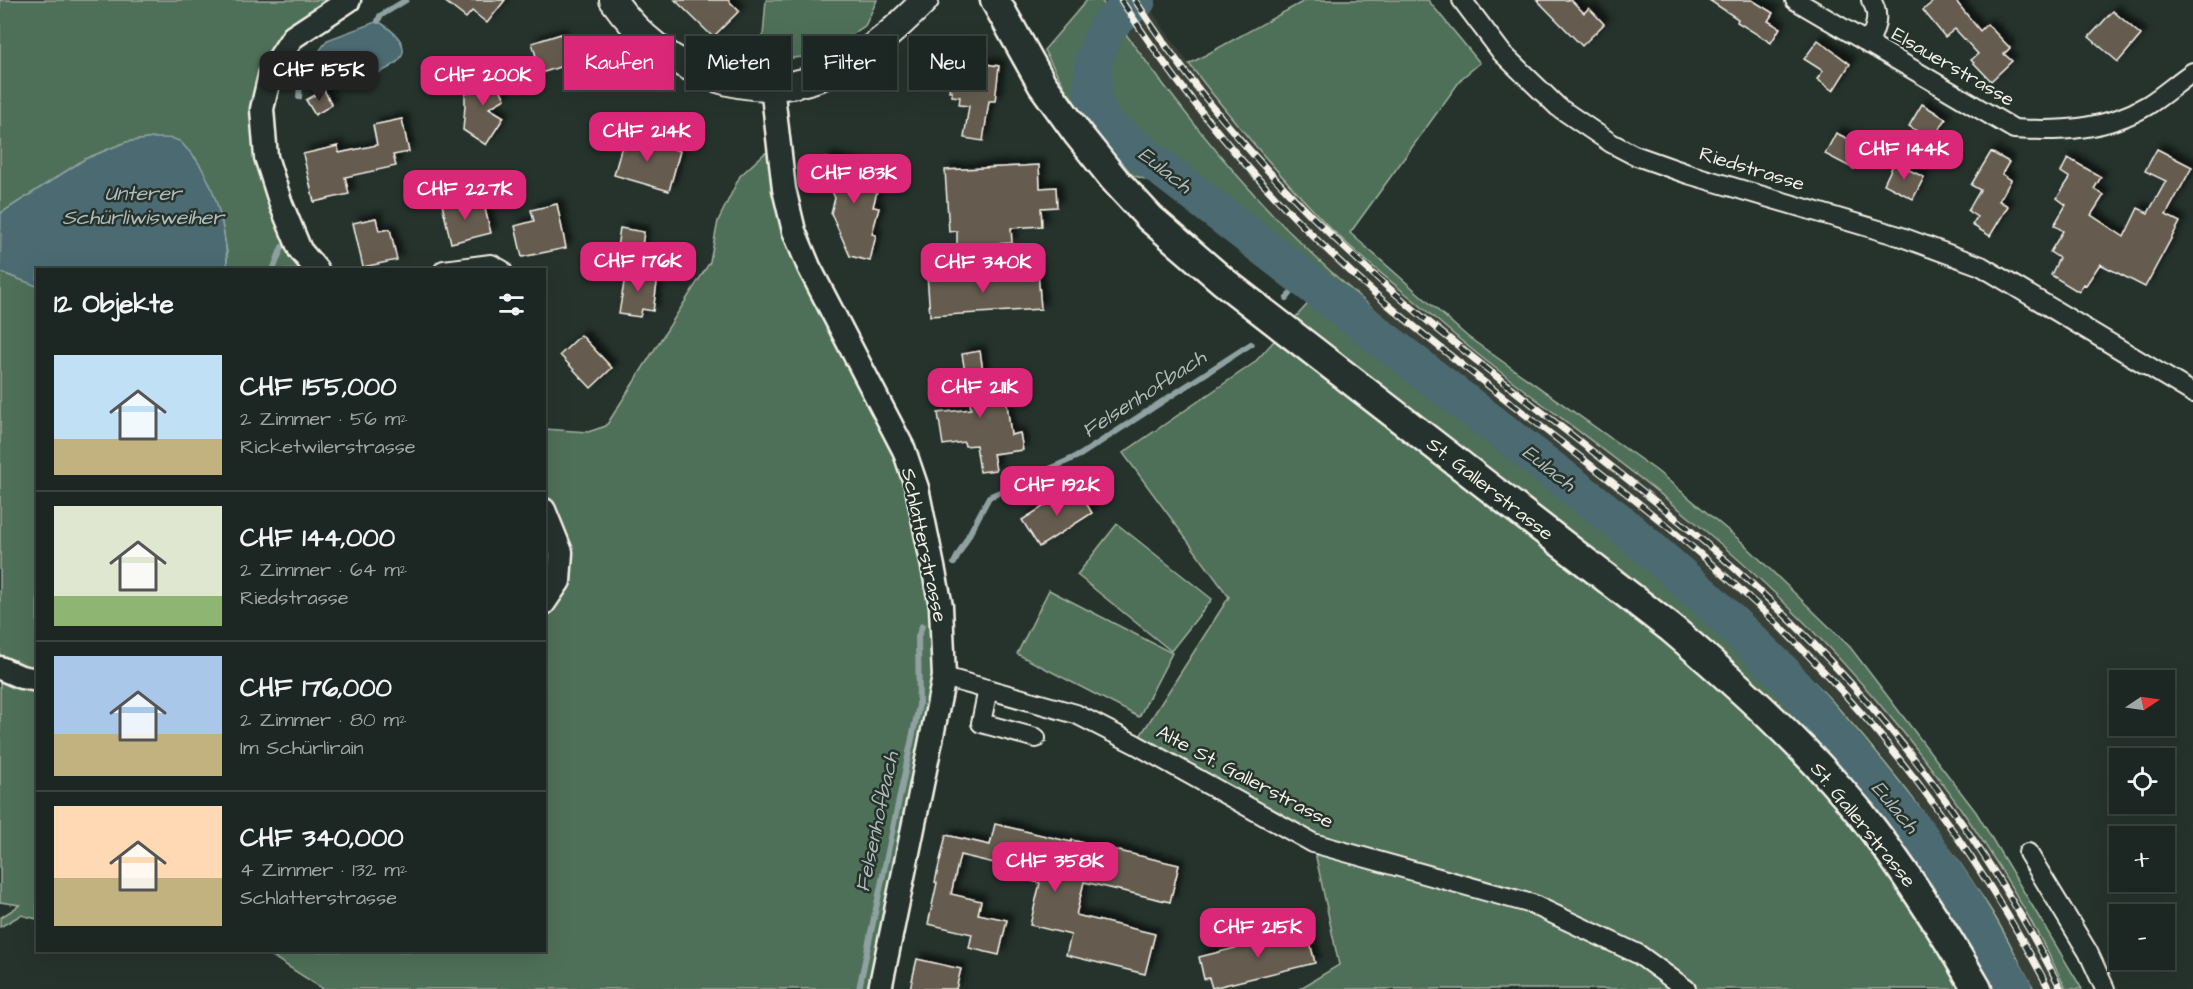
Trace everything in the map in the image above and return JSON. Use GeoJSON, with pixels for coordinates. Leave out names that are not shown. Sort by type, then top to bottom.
{"type":"FeatureCollection","features":[{"type":"Feature","properties":{"kind":"main road"},"geometry":{"type":"LineString","coordinates":[[613,0],[645,39],[686,67]]}},
{"type":"Feature","properties":{"kind":"main road"},"geometry":{"type":"LineString","coordinates":[[791,83],[816,79],[856,59],[886,37],[925,0]]}},
{"type":"Feature","properties":{"kind":"main road","name":"St. Gallerstrasse"},"geometry":{"type":"LineString","coordinates":[[994,0],[1042,84],[1107,170],[1150,218],[1223,281],[1672,629],[1723,672],[1770,717],[1860,814],[1928,908],[1977,989]]}},
{"type":"Feature","properties":{"kind":"street"},"geometry":{"type":"LineString","coordinates":[[315,268],[300,250],[281,204],[266,157],[262,109],[271,71],[293,37],[349,0]]}},
{"type":"Feature","properties":{"kind":"street","name":"Riedstrasse"},"geometry":{"type":"LineString","coordinates":[[1462,0],[1502,53],[1558,107],[1611,143],[1634,155],[1688,174],[1899,236],[1981,266],[2193,393]]}},
{"type":"Feature","properties":{"kind":"street","name":"Elsauerstrasse"},"geometry":{"type":"LineString","coordinates":[[1795,0],[2014,129],[2048,131],[2082,129],[2115,120],[2148,105],[2193,72]]}},
{"type":"Feature","properties":{"kind":"street"},"geometry":{"type":"LineString","coordinates":[[1868,44],[1877,20],[1876,7],[1871,0]]}},
{"type":"Feature","properties":{"kind":"street","name":"Schlatterstrasse"},"geometry":{"type":"LineString","coordinates":[[772,90],[784,189],[794,231],[809,267],[904,450],[917,488],[941,606],[944,677],[880,989]]}},
{"type":"Feature","properties":{"kind":"street"},"geometry":{"type":"LineString","coordinates":[[460,268],[491,264],[498,268]]}},
{"type":"Feature","properties":{"kind":"street"},"geometry":{"type":"LineString","coordinates":[[546,515],[561,552],[559,581],[546,600]]}},
{"type":"Feature","properties":{"kind":"street"},"geometry":{"type":"LineString","coordinates":[[0,668],[36,680]]}},
{"type":"Feature","properties":{"kind":"street","name":"Alte St. Gallerstrasse"},"geometry":{"type":"LineString","coordinates":[[944,677],[1076,714],[1135,744],[1313,843],[1532,904],[1638,954],[1686,989]]}},
{"type":"Feature","properties":{"kind":"street"},"geometry":{"type":"LineString","coordinates":[[988,689],[981,723],[1036,738]]}},
{"type":"Feature","properties":{"kind":"street"},"geometry":{"type":"LineString","coordinates":[[2028,853],[2088,952],[2105,989]]}},
{"type":"Feature","properties":{"kind":"shaded area"},"geometry":{"type":"Polygon","coordinates":[[[1101,0],[1144,0],[1227,114],[1330,227],[1398,288],[1485,360],[1602,448],[1691,519],[1765,585],[1836,655],[1901,730],[1962,810],[2019,898],[2066,989],[2034,989],[1990,908],[1935,827],[1877,750],[1812,677],[1682,555],[1377,312],[1307,250],[1241,181],[1101,0]]]}},
{"type":"Feature","properties":{"kind":"green space"},"geometry":{"type":"Polygon","coordinates":[[[0,0],[349,0],[271,71],[266,157],[316,268],[227,268],[227,252],[221,218],[209,183],[195,157],[154,138],[126,142],[85,159],[0,214],[0,0]]]}},
{"type":"Feature","properties":{"kind":"green space"},"geometry":{"type":"Polygon","coordinates":[[[766,0],[877,0],[865,26],[849,36],[803,36],[803,57],[791,58],[791,36],[763,36],[766,0]]]}},
{"type":"Feature","properties":{"kind":"green space"},"geometry":{"type":"Polygon","coordinates":[[[1087,0],[1101,0],[1173,97],[1224,160],[1278,220],[1323,264],[1404,334],[1680,554],[1767,633],[1808,675],[1885,762],[1955,855],[1994,914],[2034,989],[1299,989],[1339,965],[1313,843],[1135,744],[1229,597],[1123,453],[1254,363],[1314,297],[1157,183],[1132,175],[1066,90],[1044,50],[1087,0]]]}},
{"type":"Feature","properties":{"kind":"green space"},"geometry":{"type":"Polygon","coordinates":[[[1306,0],[1428,0],[1480,63],[1462,78],[1350,233],[1468,337],[1657,471],[1742,542],[1850,647],[1976,812],[2082,989],[2066,989],[2031,922],[1992,856],[1950,794],[1904,733],[1855,675],[1802,620],[1690,518],[1476,353],[1349,246],[1274,167],[1189,64],[1306,0]]]}},
{"type":"Feature","properties":{"kind":"green space"},"geometry":{"type":"Polygon","coordinates":[[[779,152],[784,189],[904,450],[944,677],[880,989],[323,989],[266,952],[546,952],[546,429],[588,432],[606,426],[710,262],[718,221],[740,176],[765,153],[779,152]]]}},
{"type":"Feature","properties":{"kind":"green space"},"geometry":{"type":"Polygon","coordinates":[[[0,272],[36,285],[36,919],[21,915],[0,927],[0,918],[20,905],[0,902],[0,272]]]}},
{"type":"Feature","properties":{"kind":"green space"},"geometry":{"type":"Polygon","coordinates":[[[1117,524],[1212,599],[1171,651],[1077,575],[1117,524]]]}},
{"type":"Feature","properties":{"kind":"green space"},"geometry":{"type":"Polygon","coordinates":[[[1049,590],[1172,653],[1139,717],[1017,654],[1049,590]]]}},
{"type":"Feature","properties":{"kind":"water"},"geometry":{"type":"Polygon","coordinates":[[[378,21],[397,36],[403,50],[402,56],[388,69],[354,80],[332,81],[307,69],[327,40],[378,21]]]}},
{"type":"Feature","properties":{"kind":"water","name":"Unterer Schürliwisweiher"},"geometry":{"type":"Polygon","coordinates":[[[172,138],[180,142],[197,160],[218,206],[225,239],[227,268],[36,268],[36,286],[0,272],[1,213],[85,159],[126,142],[172,138]]]}},
{"type":"Feature","properties":{"kind":"building"},"geometry":{"type":"Polygon","coordinates":[[[443,0],[505,0],[487,23],[472,11],[466,18],[443,0]]]}},
{"type":"Feature","properties":{"kind":"building"},"geometry":{"type":"Polygon","coordinates":[[[675,0],[728,0],[739,11],[712,36],[675,0]]]}},
{"type":"Feature","properties":{"kind":"building"},"geometry":{"type":"Polygon","coordinates":[[[1537,0],[1571,0],[1584,13],[1589,8],[1604,24],[1582,46],[1537,0]]]}},
{"type":"Feature","properties":{"kind":"building"},"geometry":{"type":"Polygon","coordinates":[[[1709,0],[1752,0],[1773,13],[1768,21],[1780,28],[1771,43],[1737,22],[1738,19],[1709,0]]]}},
{"type":"Feature","properties":{"kind":"building"},"geometry":{"type":"Polygon","coordinates":[[[1935,0],[1955,0],[1980,31],[1987,24],[2010,48],[2004,54],[2012,61],[1991,81],[1971,60],[1978,54],[1955,29],[1945,37],[1923,10],[1935,0]]]}},
{"type":"Feature","properties":{"kind":"building"},"geometry":{"type":"Polygon","coordinates":[[[2113,11],[2141,35],[2118,62],[2089,37],[2113,11]]]}},
{"type":"Feature","properties":{"kind":"building"},"geometry":{"type":"Polygon","coordinates":[[[561,34],[564,45],[564,66],[541,73],[532,43],[561,34]]]}},
{"type":"Feature","properties":{"kind":"building"},"geometry":{"type":"Polygon","coordinates":[[[1818,40],[1850,64],[1833,91],[1817,79],[1823,71],[1804,59],[1818,40]]]}},
{"type":"Feature","properties":{"kind":"building"},"geometry":{"type":"Polygon","coordinates":[[[986,64],[999,66],[995,101],[989,101],[983,141],[964,138],[969,106],[959,105],[960,97],[952,96],[952,91],[949,91],[986,90],[986,64]]]}},
{"type":"Feature","properties":{"kind":"building"},"geometry":{"type":"Polygon","coordinates":[[[491,70],[505,99],[489,108],[504,117],[486,145],[463,130],[465,94],[472,92],[468,81],[491,70]]]}},
{"type":"Feature","properties":{"kind":"building"},"geometry":{"type":"Polygon","coordinates":[[[324,90],[332,105],[315,115],[306,100],[324,90]]]}},
{"type":"Feature","properties":{"kind":"building"},"geometry":{"type":"Polygon","coordinates":[[[1922,104],[1946,119],[1932,141],[1909,126],[1922,104]]]}},
{"type":"Feature","properties":{"kind":"building"},"geometry":{"type":"Polygon","coordinates":[[[402,119],[409,152],[393,155],[396,166],[345,177],[349,194],[314,202],[303,154],[338,146],[339,153],[377,145],[373,125],[402,119]]]}},
{"type":"Feature","properties":{"kind":"building"},"geometry":{"type":"Polygon","coordinates":[[[1836,133],[1865,147],[1854,169],[1825,154],[1836,133]]]}},
{"type":"Feature","properties":{"kind":"building"},"geometry":{"type":"Polygon","coordinates":[[[625,135],[680,151],[669,191],[614,175],[625,135]]]}},
{"type":"Feature","properties":{"kind":"building"},"geometry":{"type":"Polygon","coordinates":[[[2157,149],[2192,167],[2166,215],[2180,222],[2145,287],[2100,264],[2079,292],[2051,275],[2059,258],[2050,252],[2063,231],[2054,225],[2066,205],[2057,198],[2070,178],[2061,172],[2068,158],[2101,177],[2094,189],[2104,195],[2091,215],[2124,237],[2138,208],[2148,213],[2166,181],[2145,171],[2157,149]]]}},
{"type":"Feature","properties":{"kind":"building"},"geometry":{"type":"Polygon","coordinates":[[[1991,152],[2009,162],[2002,174],[2011,180],[1999,201],[2008,206],[1990,236],[1972,225],[1977,217],[1968,211],[1980,190],[1971,185],[1991,152]]]}},
{"type":"Feature","properties":{"kind":"building"},"geometry":{"type":"Polygon","coordinates":[[[826,158],[882,172],[873,207],[879,208],[872,234],[876,235],[870,261],[850,256],[831,213],[835,198],[823,171],[826,158]]]}},
{"type":"Feature","properties":{"kind":"building"},"geometry":{"type":"Polygon","coordinates":[[[1894,163],[1924,177],[1913,199],[1884,184],[1894,163]]]}},
{"type":"Feature","properties":{"kind":"building"},"geometry":{"type":"Polygon","coordinates":[[[1039,165],[1040,188],[1056,187],[1057,207],[1041,208],[1042,226],[1011,228],[1012,243],[957,246],[957,231],[949,232],[945,170],[1039,165]]]}},
{"type":"Feature","properties":{"kind":"building"},"geometry":{"type":"Polygon","coordinates":[[[461,199],[464,209],[484,205],[491,233],[451,243],[442,204],[461,199]]]}},
{"type":"Feature","properties":{"kind":"building"},"geometry":{"type":"Polygon","coordinates":[[[557,204],[566,248],[522,257],[515,226],[534,221],[531,210],[557,204]]]}},
{"type":"Feature","properties":{"kind":"building"},"geometry":{"type":"Polygon","coordinates":[[[376,218],[379,231],[390,229],[397,260],[363,267],[353,223],[376,218]]]}},
{"type":"Feature","properties":{"kind":"building"},"geometry":{"type":"Polygon","coordinates":[[[620,228],[644,232],[639,267],[619,265],[620,254],[616,254],[620,228]]]}},
{"type":"Feature","properties":{"kind":"building"},"geometry":{"type":"Polygon","coordinates":[[[626,270],[658,276],[653,311],[642,309],[640,317],[619,314],[626,270]]]}},
{"type":"Feature","properties":{"kind":"building"},"geometry":{"type":"Polygon","coordinates":[[[1038,272],[1041,309],[930,316],[927,274],[943,273],[944,278],[1038,272]]]}},
{"type":"Feature","properties":{"kind":"building"},"geometry":{"type":"Polygon","coordinates":[[[581,335],[612,368],[591,388],[560,355],[581,335]]]}},
{"type":"Feature","properties":{"kind":"building"},"geometry":{"type":"Polygon","coordinates":[[[980,351],[987,398],[1006,396],[1011,435],[1020,433],[1023,450],[993,454],[996,470],[980,472],[976,445],[965,446],[964,442],[943,445],[938,413],[971,409],[962,354],[980,351]]]}},
{"type":"Feature","properties":{"kind":"building"},"geometry":{"type":"Polygon","coordinates":[[[1076,486],[1092,513],[1039,547],[1022,520],[1076,486]]]}},
{"type":"Feature","properties":{"kind":"building"},"geometry":{"type":"Polygon","coordinates":[[[995,824],[1179,865],[1170,902],[1084,882],[1076,915],[1155,934],[1145,974],[1066,955],[1071,935],[1030,925],[1040,883],[1005,875],[1007,866],[960,855],[951,894],[981,901],[978,914],[1007,920],[999,955],[969,948],[972,934],[928,924],[946,835],[990,845],[995,824]]]}},
{"type":"Feature","properties":{"kind":"building"},"geometry":{"type":"Polygon","coordinates":[[[1307,930],[1315,963],[1212,988],[1209,978],[1204,979],[1199,957],[1307,930]]]}},
{"type":"Feature","properties":{"kind":"building"},"geometry":{"type":"Polygon","coordinates":[[[917,959],[961,969],[956,989],[910,989],[917,959]]]}},
{"type":"Feature","properties":{"kind":"waterway"},"geometry":{"type":"LineString","coordinates":[[378,21],[380,16],[406,0]]}},
{"type":"Feature","properties":{"kind":"waterway","name":"Eulach"},"geometry":{"type":"LineString","coordinates":[[1137,0],[1107,27],[1094,60],[1093,100],[1098,115],[1108,127],[1618,521],[1708,600],[1782,672],[1920,837],[1962,900],[2013,989]]}},
{"type":"Feature","properties":{"kind":"waterway"},"geometry":{"type":"LineString","coordinates":[[299,97],[300,85],[307,69]]}},
{"type":"Feature","properties":{"kind":"waterway"},"geometry":{"type":"LineString","coordinates":[[274,268],[282,247]]}},
{"type":"Feature","properties":{"kind":"waterway","name":"Felsenhofbach"},"geometry":{"type":"LineString","coordinates":[[1287,298],[1302,278]]}},
{"type":"Feature","properties":{"kind":"waterway","name":"Felsenhofbach"},"geometry":{"type":"LineString","coordinates":[[954,563],[989,497],[1080,455],[1251,344]]}},
{"type":"Feature","properties":{"kind":"waterway","name":"Felsenhofbach"},"geometry":{"type":"LineString","coordinates":[[859,989],[919,705],[918,637],[922,626]]}},
{"type":"Feature","properties":{"kind":"railway"},"geometry":{"type":"LineString","coordinates":[[1121,0],[1149,42],[1211,123],[1243,162],[1312,235],[1387,304],[1433,342],[1666,525],[1755,603],[1799,646],[1880,736],[1954,832],[1988,883],[2049,989]]}},
{"type":"Feature","properties":{"kind":"railway"},"geometry":{"type":"LineString","coordinates":[[1135,0],[1166,46],[1235,134],[1311,216],[1393,292],[1436,328],[1695,534],[1781,611],[1828,659],[1874,709],[1956,816],[2029,929],[2061,989]]}}]}
